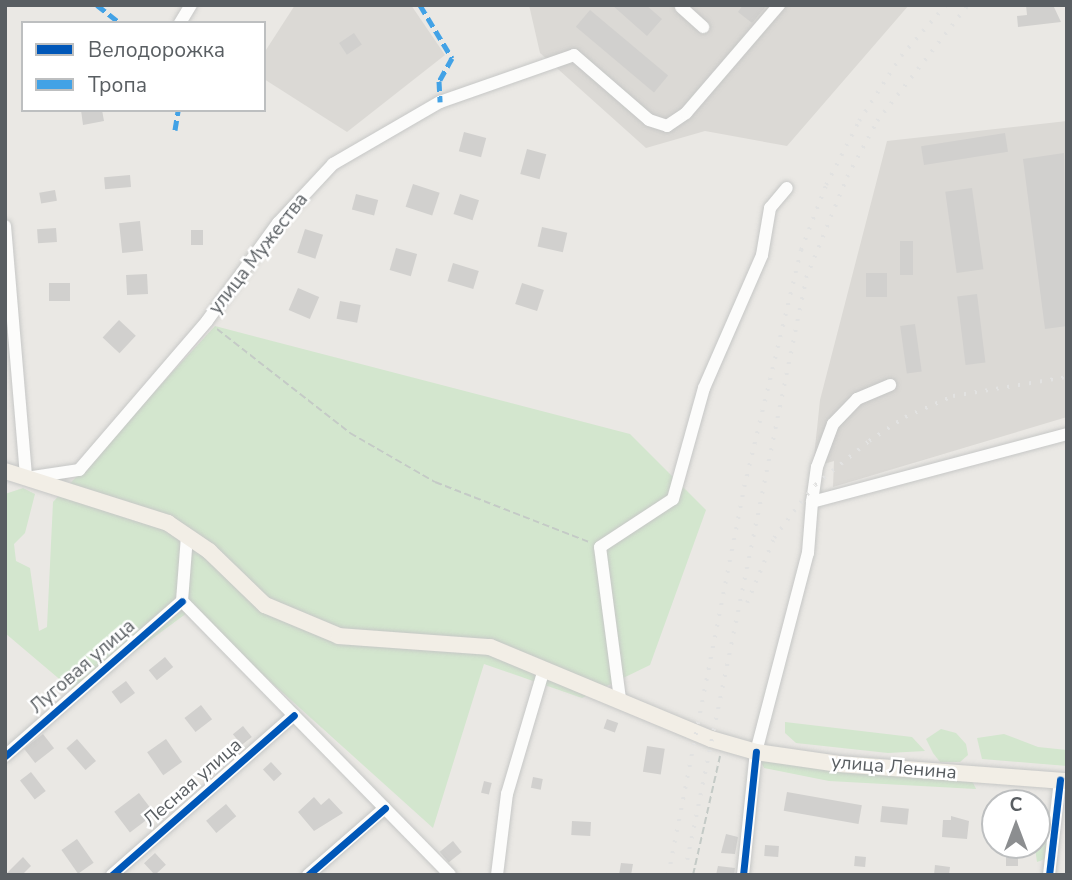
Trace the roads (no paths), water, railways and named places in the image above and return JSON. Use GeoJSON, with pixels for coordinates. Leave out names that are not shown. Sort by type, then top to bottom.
{"type":"FeatureCollection","features":[{"type":"Feature","properties":{"kind":"main road","name":"улица Ленина"},"geometry":{"type":"LineString","coordinates":[[5,471],[169,523],[209,551],[265,605],[339,636],[490,647],[723,743],[756,752],[839,764],[1064,781]]}},
{"type":"Feature","properties":{"kind":"street"},"geometry":{"type":"LineString","coordinates":[[181,21],[191,5]]}},
{"type":"Feature","properties":{"kind":"street","name":"улица Мужества"},"geometry":{"type":"LineString","coordinates":[[26,478],[79,470],[207,321],[278,223],[333,164],[440,102],[574,55],[649,120],[667,126],[686,113],[779,5]]}},
{"type":"Feature","properties":{"kind":"street"},"geometry":{"type":"LineString","coordinates":[[681,6],[703,26]]}},
{"type":"Feature","properties":{"kind":"street"},"geometry":{"type":"LineString","coordinates":[[620,699],[600,547],[673,499],[704,388],[762,256],[770,208],[787,188]]}},
{"type":"Feature","properties":{"kind":"street"},"geometry":{"type":"LineString","coordinates":[[5,226],[26,478]]}},
{"type":"Feature","properties":{"kind":"street"},"geometry":{"type":"LineString","coordinates":[[743,875],[756,752],[808,554],[817,467],[833,424],[857,399],[890,384]]}},
{"type":"Feature","properties":{"kind":"street"},"geometry":{"type":"LineString","coordinates":[[813,502],[1067,434]]}},
{"type":"Feature","properties":{"kind":"street"},"geometry":{"type":"LineString","coordinates":[[187,536],[182,601],[450,875]]}},
{"type":"Feature","properties":{"kind":"street","name":"Луговая улица"},"geometry":{"type":"LineString","coordinates":[[5,756],[182,601]]}},
{"type":"Feature","properties":{"kind":"street"},"geometry":{"type":"LineString","coordinates":[[497,875],[507,794],[544,669]]}},
{"type":"Feature","properties":{"kind":"street","name":"Лесная улица"},"geometry":{"type":"LineString","coordinates":[[112,875],[294,715]]}},
{"type":"Feature","properties":{"kind":"street"},"geometry":{"type":"LineString","coordinates":[[1049,875],[1064,781]]}},
{"type":"Feature","properties":{"kind":"street"},"geometry":{"type":"LineString","coordinates":[[308,875],[385,808]]}},
{"type":"Feature","properties":{"kind":"railway"},"geometry":{"type":"LineString","coordinates":[[668,875],[744,487],[801,250],[826,185],[859,121],[901,56],[946,5]]}},
{"type":"Feature","properties":{"kind":"railway"},"geometry":{"type":"LineString","coordinates":[[687,860],[806,278],[847,177],[877,121],[968,5]]}},
{"type":"Feature","properties":{"kind":"railway"},"geometry":{"type":"LineString","coordinates":[[747,603],[774,538],[800,503],[815,485],[869,441],[905,417],[953,396],[1067,377]]}}]}
